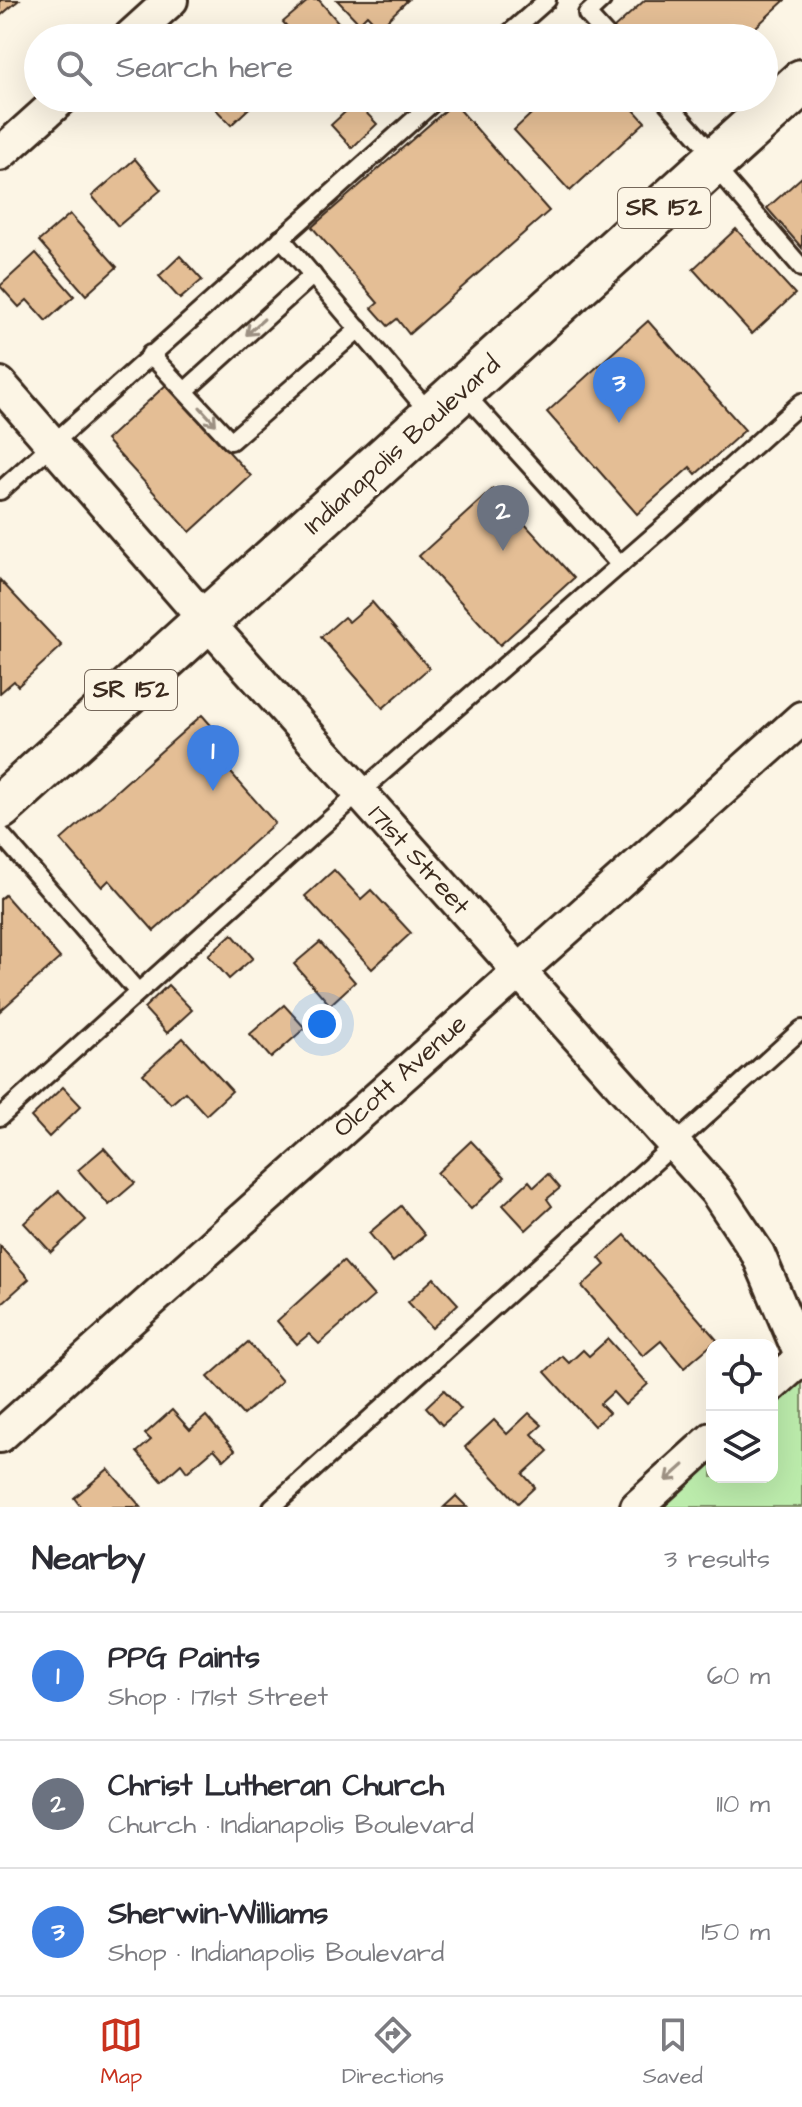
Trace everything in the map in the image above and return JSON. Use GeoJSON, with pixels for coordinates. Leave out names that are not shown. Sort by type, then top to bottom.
{"type":"FeatureCollection","features":[{"type":"Feature","properties":{"kind":"main road","name":"Indianapolis Boulevard"},"geometry":{"type":"LineString","coordinates":[[778,104],[802,82]]}},
{"type":"Feature","properties":{"kind":"main road","name":"Indianapolis Boulevard"},"geometry":{"type":"LineString","coordinates":[[3,806],[769,112]]}},
{"type":"Feature","properties":{"kind":"street"},"geometry":{"type":"LineString","coordinates":[[144,24],[171,0]]}},
{"type":"Feature","properties":{"kind":"street"},"geometry":{"type":"LineString","coordinates":[[0,154],[46,112]]}},
{"type":"Feature","properties":{"kind":"street","name":"171st Street"},"geometry":{"type":"LineString","coordinates":[[0,384],[207,622],[716,1191],[758,1254],[802,1358]]}},
{"type":"Feature","properties":{"kind":"street","name":"Olcott Avenue"},"geometry":{"type":"LineString","coordinates":[[0,1436],[802,718]]}},
{"type":"Feature","properties":{"kind":"street"},"geometry":{"type":"LineString","coordinates":[[778,1380],[802,1358]]}},
{"type":"Feature","properties":{"kind":"street"},"geometry":{"type":"LineString","coordinates":[[637,1507],[706,1444]]}},
{"type":"Feature","properties":{"kind":"lane"},"geometry":{"type":"LineString","coordinates":[[520,24],[547,0]]}},
{"type":"Feature","properties":{"kind":"lane"},"geometry":{"type":"LineString","coordinates":[[596,24],[587,14],[602,0]]}},
{"type":"Feature","properties":{"kind":"lane"},"geometry":{"type":"LineString","coordinates":[[0,491],[422,112]]}},
{"type":"Feature","properties":{"kind":"lane"},"geometry":{"type":"LineString","coordinates":[[675,112],[802,268]]}},
{"type":"Feature","properties":{"kind":"lane"},"geometry":{"type":"LineString","coordinates":[[281,238],[359,329],[448,404],[620,565]]}},
{"type":"Feature","properties":{"kind":"lane"},"geometry":{"type":"LineString","coordinates":[[185,391],[313,275]]}},
{"type":"Feature","properties":{"kind":"lane"},"geometry":{"type":"LineString","coordinates":[[150,354],[231,441],[359,329]]}},
{"type":"Feature","properties":{"kind":"lane"},"geometry":{"type":"LineString","coordinates":[[0,1117],[359,793],[802,402]]}},
{"type":"Feature","properties":{"kind":"lane"},"geometry":{"type":"LineString","coordinates":[[3,806],[138,992]]}},
{"type":"Feature","properties":{"kind":"lane"},"geometry":{"type":"LineString","coordinates":[[272,1507],[802,1029]]}},
{"type":"Feature","properties":{"kind":"green space"},"geometry":{"type":"Polygon","coordinates":[[[802,1378],[802,1507],[659,1507],[706,1464],[706,1483],[778,1483],[778,1400],[802,1378]]]}},
{"type":"Feature","properties":{"kind":"building"},"geometry":{"type":"Polygon","coordinates":[[[0,0],[19,0],[0,16],[0,0]]]}},
{"type":"Feature","properties":{"kind":"building"},"geometry":{"type":"Polygon","coordinates":[[[309,0],[319,0],[340,24],[285,24],[283,22],[309,0]]]}},
{"type":"Feature","properties":{"kind":"building"},"geometry":{"type":"Polygon","coordinates":[[[337,0],[408,0],[383,24],[375,24],[367,15],[359,23],[337,0]]]}},
{"type":"Feature","properties":{"kind":"building"},"geometry":{"type":"Polygon","coordinates":[[[645,0],[785,0],[759,24],[619,24],[645,0]]]}},
{"type":"Feature","properties":{"kind":"building"},"geometry":{"type":"Polygon","coordinates":[[[218,112],[245,112],[231,125],[218,112]]]}},
{"type":"Feature","properties":{"kind":"building"},"geometry":{"type":"Polygon","coordinates":[[[345,112],[366,112],[377,124],[352,148],[331,125],[345,112]]]}},
{"type":"Feature","properties":{"kind":"building"},"geometry":{"type":"Polygon","coordinates":[[[444,112],[462,112],[549,211],[409,334],[397,319],[388,326],[372,308],[378,303],[312,227],[444,112]]]}},
{"type":"Feature","properties":{"kind":"building"},"geometry":{"type":"Polygon","coordinates":[[[533,112],[636,112],[645,122],[570,191],[514,130],[533,112]]]}},
{"type":"Feature","properties":{"kind":"building"},"geometry":{"type":"Polygon","coordinates":[[[135,159],[161,190],[118,226],[92,196],[135,159]]]}},
{"type":"Feature","properties":{"kind":"building"},"geometry":{"type":"Polygon","coordinates":[[[802,177],[802,248],[767,208],[802,177]]]}},
{"type":"Feature","properties":{"kind":"building"},"geometry":{"type":"Polygon","coordinates":[[[70,214],[117,267],[86,295],[39,241],[70,214]]]}},
{"type":"Feature","properties":{"kind":"building"},"geometry":{"type":"Polygon","coordinates":[[[736,229],[795,294],[752,334],[693,269],[736,229]]]}},
{"type":"Feature","properties":{"kind":"building"},"geometry":{"type":"Polygon","coordinates":[[[36,253],[74,296],[46,321],[27,300],[19,307],[0,286],[36,253]]]}},
{"type":"Feature","properties":{"kind":"building"},"geometry":{"type":"Polygon","coordinates":[[[180,256],[202,280],[180,299],[159,276],[180,256]]]}},
{"type":"Feature","properties":{"kind":"building"},"geometry":{"type":"Polygon","coordinates":[[[648,321],[745,430],[696,474],[690,467],[637,514],[547,412],[648,321]]]}},
{"type":"Feature","properties":{"kind":"building"},"geometry":{"type":"Polygon","coordinates":[[[167,384],[251,476],[190,532],[106,440],[167,384]]]}},
{"type":"Feature","properties":{"kind":"building"},"geometry":{"type":"Polygon","coordinates":[[[493,489],[574,578],[500,645],[419,556],[493,489]]]}},
{"type":"Feature","properties":{"kind":"building"},"geometry":{"type":"Polygon","coordinates":[[[0,580],[62,646],[18,686],[14,681],[0,693],[0,580]]]}},
{"type":"Feature","properties":{"kind":"building"},"geometry":{"type":"Polygon","coordinates":[[[372,602],[429,668],[383,708],[321,637],[344,617],[349,622],[372,602]]]}},
{"type":"Feature","properties":{"kind":"building"},"geometry":{"type":"Polygon","coordinates":[[[202,715],[230,747],[218,758],[275,823],[154,931],[109,880],[102,887],[61,840],[202,715]]]}},
{"type":"Feature","properties":{"kind":"building"},"geometry":{"type":"Polygon","coordinates":[[[334,870],[361,899],[371,890],[411,933],[372,969],[305,896],[334,870]]]}},
{"type":"Feature","properties":{"kind":"building"},"geometry":{"type":"Polygon","coordinates":[[[5,895],[60,958],[0,1011],[0,899],[5,895]]]}},
{"type":"Feature","properties":{"kind":"building"},"geometry":{"type":"Polygon","coordinates":[[[232,934],[253,958],[229,979],[208,955],[232,934]]]}},
{"type":"Feature","properties":{"kind":"building"},"geometry":{"type":"Polygon","coordinates":[[[320,942],[355,982],[330,1005],[294,964],[320,942]]]}},
{"type":"Feature","properties":{"kind":"building"},"geometry":{"type":"Polygon","coordinates":[[[168,985],[192,1010],[167,1033],[144,1008],[168,985]]]}},
{"type":"Feature","properties":{"kind":"building"},"geometry":{"type":"Polygon","coordinates":[[[284,1005],[305,1028],[271,1058],[250,1034],[284,1005]]]}},
{"type":"Feature","properties":{"kind":"building"},"geometry":{"type":"Polygon","coordinates":[[[183,1038],[232,1091],[206,1115],[185,1092],[171,1104],[143,1074],[183,1038]]]}},
{"type":"Feature","properties":{"kind":"building"},"geometry":{"type":"Polygon","coordinates":[[[63,1087],[81,1106],[49,1137],[31,1117],[63,1087]]]}},
{"type":"Feature","properties":{"kind":"building"},"geometry":{"type":"Polygon","coordinates":[[[471,1141],[505,1177],[471,1209],[437,1173],[471,1141]]]}},
{"type":"Feature","properties":{"kind":"building"},"geometry":{"type":"Polygon","coordinates":[[[104,1148],[135,1183],[109,1205],[78,1170],[104,1148]]]}},
{"type":"Feature","properties":{"kind":"building"},"geometry":{"type":"Polygon","coordinates":[[[548,1174],[560,1188],[547,1199],[552,1206],[526,1230],[503,1205],[529,1181],[534,1187],[548,1174]]]}},
{"type":"Feature","properties":{"kind":"building"},"geometry":{"type":"Polygon","coordinates":[[[59,1191],[86,1220],[51,1252],[24,1223],[59,1191]]]}},
{"type":"Feature","properties":{"kind":"building"},"geometry":{"type":"Polygon","coordinates":[[[401,1206],[425,1235],[393,1262],[369,1233],[401,1206]]]}},
{"type":"Feature","properties":{"kind":"building"},"geometry":{"type":"Polygon","coordinates":[[[625,1235],[716,1339],[706,1339],[706,1349],[684,1368],[661,1341],[643,1356],[582,1286],[605,1265],[599,1258],[625,1235]]]}},
{"type":"Feature","properties":{"kind":"building"},"geometry":{"type":"Polygon","coordinates":[[[0,1246],[29,1279],[0,1305],[0,1246]]]}},
{"type":"Feature","properties":{"kind":"building"},"geometry":{"type":"Polygon","coordinates":[[[343,1261],[374,1296],[319,1344],[309,1334],[297,1344],[277,1321],[343,1261]]]}},
{"type":"Feature","properties":{"kind":"building"},"geometry":{"type":"Polygon","coordinates":[[[434,1278],[458,1304],[432,1328],[408,1302],[434,1278]]]}},
{"type":"Feature","properties":{"kind":"building"},"geometry":{"type":"Polygon","coordinates":[[[608,1339],[648,1384],[625,1405],[613,1392],[600,1404],[609,1413],[594,1426],[545,1372],[562,1356],[569,1363],[583,1350],[589,1356],[608,1339]]]}},
{"type":"Feature","properties":{"kind":"building"},"geometry":{"type":"Polygon","coordinates":[[[248,1342],[282,1381],[243,1415],[208,1377],[248,1342]]]}},
{"type":"Feature","properties":{"kind":"building"},"geometry":{"type":"Polygon","coordinates":[[[444,1390],[461,1409],[442,1425],[426,1407],[444,1390]]]}},
{"type":"Feature","properties":{"kind":"building"},"geometry":{"type":"Polygon","coordinates":[[[172,1410],[190,1430],[206,1416],[235,1450],[224,1460],[214,1449],[187,1472],[181,1464],[162,1481],[137,1452],[151,1440],[145,1434],[172,1410]]]}},
{"type":"Feature","properties":{"kind":"building"},"geometry":{"type":"Polygon","coordinates":[[[529,1413],[542,1425],[532,1434],[548,1451],[523,1474],[535,1487],[518,1503],[465,1447],[494,1420],[507,1434],[529,1413]]]}},
{"type":"Feature","properties":{"kind":"building"},"geometry":{"type":"Polygon","coordinates":[[[108,1469],[141,1507],[81,1507],[74,1498],[108,1469]]]}},
{"type":"Feature","properties":{"kind":"building"},"geometry":{"type":"Polygon","coordinates":[[[456,1496],[467,1507],[444,1507],[456,1496]]]}},
{"type":"Feature","properties":{"kind":"place","name":"Sherwin-Williams"},"geometry":{"type":"Point","coordinates":[619,423]}},
{"type":"Feature","properties":{"kind":"place","name":"Christ Lutheran Church"},"geometry":{"type":"Point","coordinates":[503,551]}},
{"type":"Feature","properties":{"kind":"place","name":"PPG Paints"},"geometry":{"type":"Point","coordinates":[213,791]}}]}
